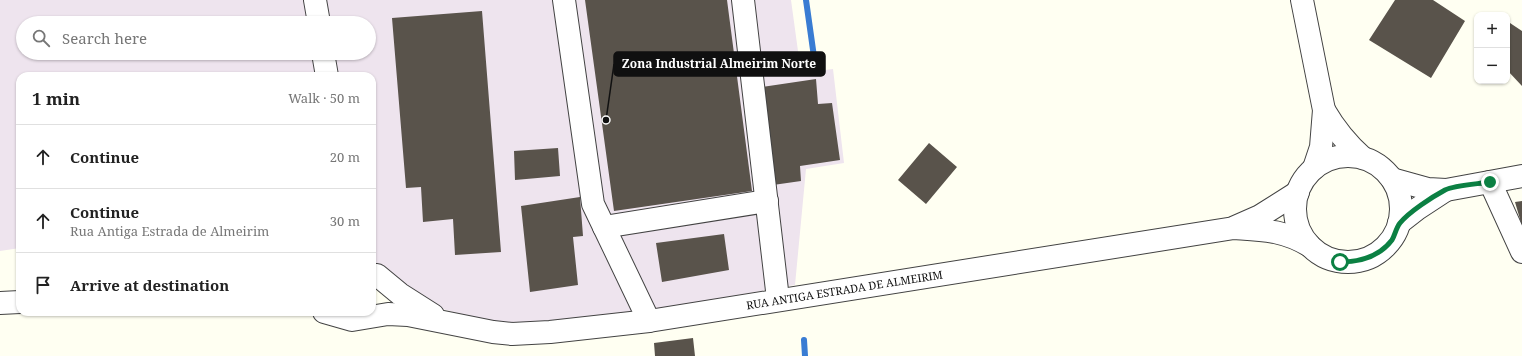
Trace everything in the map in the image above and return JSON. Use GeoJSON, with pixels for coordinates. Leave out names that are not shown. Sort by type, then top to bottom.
{"type":"FeatureCollection","features":[{"type":"Feature","properties":{"kind":"street"},"geometry":{"type":"LineString","coordinates":[[315,0],[318,16]]}},
{"type":"Feature","properties":{"kind":"street"},"geometry":{"type":"LineString","coordinates":[[564,0],[593,204],[648,320]]}},
{"type":"Feature","properties":{"kind":"street"},"geometry":{"type":"LineString","coordinates":[[743,0],[778,299]]}},
{"type":"Feature","properties":{"kind":"street"},"geometry":{"type":"LineString","coordinates":[[1302,0],[1324,110],[1321,147],[1314,168]]}},
{"type":"Feature","properties":{"kind":"street"},"geometry":{"type":"LineString","coordinates":[[324,60],[326,72]]}},
{"type":"Feature","properties":{"kind":"street"},"geometry":{"type":"LineString","coordinates":[[1324,110],[1346,143],[1363,158],[1379,166],[1392,179],[1397,188],[1401,203],[1399,223],[1393,238],[1380,252],[1369,258],[1355,262],[1340,262],[1328,258],[1310,246],[1300,233],[1295,211],[1298,192],[1306,177],[1314,168],[1336,157],[1348,156],[1363,158]]}},
{"type":"Feature","properties":{"kind":"street"},"geometry":{"type":"LineString","coordinates":[[1392,179],[1428,189],[1446,190],[1522,176]]}},
{"type":"Feature","properties":{"kind":"street"},"geometry":{"type":"LineString","coordinates":[[1490,182],[1522,252]]}},
{"type":"Feature","properties":{"kind":"street"},"geometry":{"type":"LineString","coordinates":[[1399,223],[1417,208],[1446,190]]}},
{"type":"Feature","properties":{"kind":"street","name":"RUA ANTIGA ESTRADA DE ALMEIRIM"},"geometry":{"type":"LineString","coordinates":[[1234,228],[1260,216],[1298,192]]}},
{"type":"Feature","properties":{"kind":"street"},"geometry":{"type":"LineString","coordinates":[[604,227],[767,201]]}},
{"type":"Feature","properties":{"kind":"street","name":"RUA ANTIGA ESTRADA DE ALMEIRIM"},"geometry":{"type":"LineString","coordinates":[[376,315],[408,315],[493,332],[532,334],[648,320],[1234,228],[1285,233],[1296,237],[1310,246]]}},
{"type":"Feature","properties":{"kind":"street","name":"RUA ANTIGA ESTRADA DE ALMEIRIM"},"geometry":{"type":"LineString","coordinates":[[376,274],[389,286],[415,304],[454,324]]}},
{"type":"Feature","properties":{"kind":"street","name":"RUA ANTIGA ESTRADA DE ALMEIRIM"},"geometry":{"type":"LineString","coordinates":[[376,275],[381,283],[383,292],[381,302],[376,310]]}},
{"type":"Feature","properties":{"kind":"street"},"geometry":{"type":"LineString","coordinates":[[0,303],[16,302]]}},
{"type":"Feature","properties":{"kind":"street","name":"RUA ANTIGA ESTRADA DE ALMEIRIM"},"geometry":{"type":"LineString","coordinates":[[341,316],[370,316]]}},
{"type":"Feature","properties":{"kind":"shaded area"},"geometry":{"type":"Polygon","coordinates":[[[0,0],[791,0],[801,73],[833,69],[844,163],[806,169],[795,285],[602,319],[541,326],[493,323],[435,307],[376,263],[376,72],[16,72],[16,249],[0,251],[0,0]]]}},
{"type":"Feature","properties":{"kind":"building"},"geometry":{"type":"Polygon","coordinates":[[[585,0],[727,0],[752,191],[614,211],[585,0]]]}},
{"type":"Feature","properties":{"kind":"building"},"geometry":{"type":"Polygon","coordinates":[[[1395,0],[1433,0],[1465,21],[1431,78],[1369,40],[1395,0]]]}},
{"type":"Feature","properties":{"kind":"building"},"geometry":{"type":"Polygon","coordinates":[[[482,11],[501,252],[455,255],[453,219],[423,222],[421,187],[406,188],[392,18],[482,11]]]}},
{"type":"Feature","properties":{"kind":"building"},"geometry":{"type":"Polygon","coordinates":[[[1510,23],[1522,31],[1522,86],[1510,73],[1510,23]]]}},
{"type":"Feature","properties":{"kind":"building"},"geometry":{"type":"Polygon","coordinates":[[[816,79],[818,104],[832,103],[840,160],[800,166],[801,181],[773,185],[762,87],[816,79]]]}},
{"type":"Feature","properties":{"kind":"building"},"geometry":{"type":"Polygon","coordinates":[[[929,143],[957,167],[926,204],[898,180],[929,143]]]}},
{"type":"Feature","properties":{"kind":"building"},"geometry":{"type":"Polygon","coordinates":[[[558,148],[560,176],[515,180],[514,151],[558,148]]]}},
{"type":"Feature","properties":{"kind":"building"},"geometry":{"type":"Polygon","coordinates":[[[580,197],[583,236],[573,237],[578,285],[530,292],[521,206],[580,197]]]}},
{"type":"Feature","properties":{"kind":"building"},"geometry":{"type":"Polygon","coordinates":[[[1522,201],[1522,226],[1515,202],[1522,201]]]}},
{"type":"Feature","properties":{"kind":"building"},"geometry":{"type":"Polygon","coordinates":[[[724,234],[729,270],[662,282],[656,243],[724,234]]]}},
{"type":"Feature","properties":{"kind":"building"},"geometry":{"type":"Polygon","coordinates":[[[693,338],[695,356],[655,356],[654,343],[693,338]]]}},
{"type":"Feature","properties":{"kind":"waterway"},"geometry":{"type":"LineString","coordinates":[[806,0],[815,64]]}},
{"type":"Feature","properties":{"kind":"waterway"},"geometry":{"type":"LineString","coordinates":[[804,340],[805,356]]}},
{"type":"Feature","properties":{"kind":"place","name":"Zona Industrial Almeirim Norte"},"geometry":{"type":"Point","coordinates":[606,120]}},
{"type":"Feature","properties":{"kind":"route"},"geometry":{"type":"LineString","coordinates":[[1340,262],[1355,262],[1369,258],[1380,252],[1393,238],[1399,223],[1417,208],[1446,190],[1490,182]]}}]}
